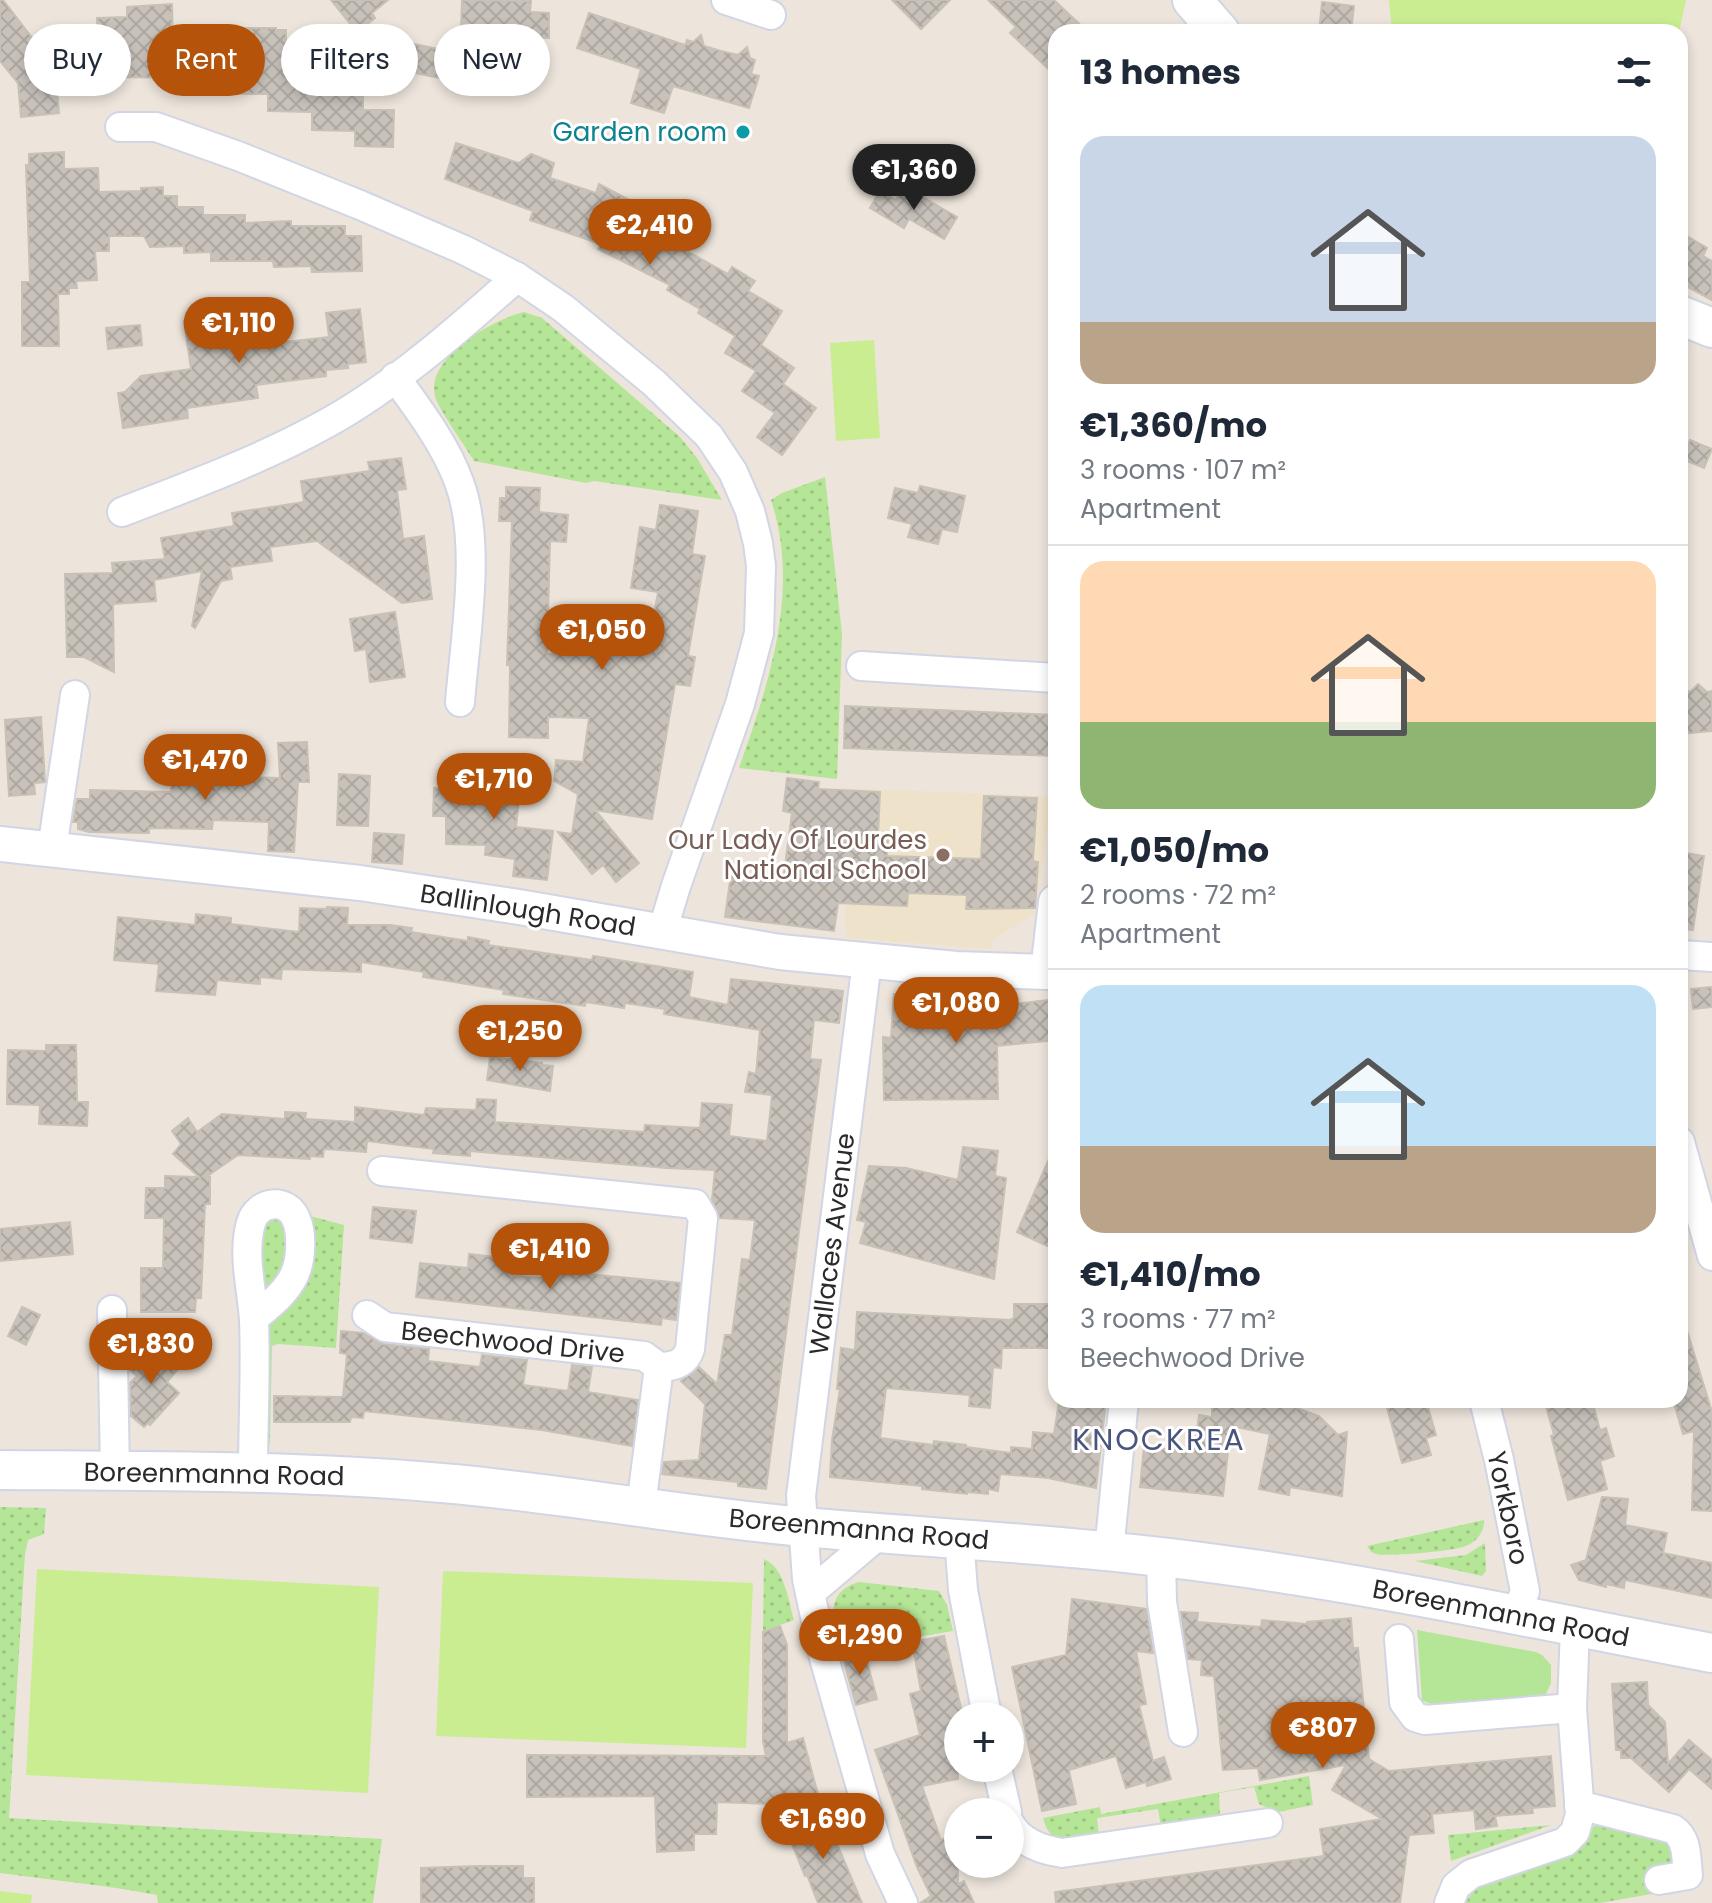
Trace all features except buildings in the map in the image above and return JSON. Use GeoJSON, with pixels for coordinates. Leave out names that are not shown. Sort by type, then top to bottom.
{"type":"FeatureCollection","features":[{"type":"Feature","properties":{"kind":"main road"},"geometry":{"type":"LineString","coordinates":[[1192,0],[1213,24]]}},
{"type":"Feature","properties":{"kind":"main road"},"geometry":{"type":"LineString","coordinates":[[1688,318],[1712,328]]}},
{"type":"Feature","properties":{"kind":"main road","name":"Boreenmanna Road"},"geometry":{"type":"LineString","coordinates":[[0,1470],[253,1474],[441,1483],[569,1496],[804,1527],[1109,1551],[1331,1581],[1712,1653]]}},
{"type":"Feature","properties":{"kind":"street"},"geometry":{"type":"LineString","coordinates":[[726,0],[771,15]]}},
{"type":"Feature","properties":{"kind":"street"},"geometry":{"type":"LineString","coordinates":[[120,127],[156,127],[229,152],[464,250],[517,277],[607,343],[709,436],[733,472],[750,511],[758,543],[761,590],[759,633],[753,660],[662,932]]}},
{"type":"Feature","properties":{"kind":"street"},"geometry":{"type":"LineString","coordinates":[[122,512],[299,438],[359,404],[517,277]]}},
{"type":"Feature","properties":{"kind":"street"},"geometry":{"type":"LineString","coordinates":[[395,377],[430,426],[454,469],[465,501],[469,570],[460,702]]}},
{"type":"Feature","properties":{"kind":"street"},"geometry":{"type":"LineString","coordinates":[[861,666],[1048,678]]}},
{"type":"Feature","properties":{"kind":"street"},"geometry":{"type":"LineString","coordinates":[[52,849],[75,695]]}},
{"type":"Feature","properties":{"kind":"street","name":"Ballinlough Road"},"geometry":{"type":"LineString","coordinates":[[0,844],[360,883],[511,905],[735,946],[981,971],[1048,972]]}},
{"type":"Feature","properties":{"kind":"street"},"geometry":{"type":"LineString","coordinates":[[1688,956],[1712,957]]}},
{"type":"Feature","properties":{"kind":"street","name":"Wallaces Avenue"},"geometry":{"type":"LineString","coordinates":[[867,961],[801,1496],[810,1593],[837,1704],[877,1842],[903,1903]]}},
{"type":"Feature","properties":{"kind":"street"},"geometry":{"type":"LineString","coordinates":[[1688,1170],[1712,1256]]}},
{"type":"Feature","properties":{"kind":"street","name":"Beechwood Drive"},"geometry":{"type":"LineString","coordinates":[[367,1315],[385,1327],[644,1356],[659,1367],[679,1364],[688,1356],[690,1349],[703,1218],[695,1204],[382,1171]]}},
{"type":"Feature","properties":{"kind":"street"},"geometry":{"type":"LineString","coordinates":[[112,1310],[115,1471]]}},
{"type":"Feature","properties":{"kind":"street"},"geometry":{"type":"LineString","coordinates":[[253,1474],[254,1318]]}},
{"type":"Feature","properties":{"kind":"street","name":"Beechwood Drive"},"geometry":{"type":"LineString","coordinates":[[641,1506],[659,1367]]}},
{"type":"Feature","properties":{"kind":"street"},"geometry":{"type":"LineString","coordinates":[[1109,1551],[1123,1408]]}},
{"type":"Feature","properties":{"kind":"street","name":"Yorkboro"},"geometry":{"type":"LineString","coordinates":[[1486,1408],[1525,1591],[1516,1616]]}},
{"type":"Feature","properties":{"kind":"street"},"geometry":{"type":"LineString","coordinates":[[810,1593],[882,1532]]}},
{"type":"Feature","properties":{"kind":"street"},"geometry":{"type":"LineString","coordinates":[[959,1537],[963,1590],[984,1702]]}},
{"type":"Feature","properties":{"kind":"street"},"geometry":{"type":"LineString","coordinates":[[1161,1557],[1162,1602],[1183,1732]]}},
{"type":"Feature","properties":{"kind":"street"},"geometry":{"type":"LineString","coordinates":[[1449,1903],[1456,1886],[1471,1874],[1565,1842],[1578,1825],[1572,1708],[1575,1627]]}},
{"type":"Feature","properties":{"kind":"street"},"geometry":{"type":"LineString","coordinates":[[1399,1639],[1404,1702],[1415,1717],[1425,1720],[1572,1708]]}},
{"type":"Feature","properties":{"kind":"street"},"geometry":{"type":"LineString","coordinates":[[1579,1805],[1679,1833],[1685,1848],[1688,1875],[1659,1880]]}},
{"type":"Feature","properties":{"kind":"street"},"geometry":{"type":"LineString","coordinates":[[1024,1837],[1034,1846],[1062,1853],[1268,1823]]}},
{"type":"Feature","properties":{"kind":"shaded area","name":"Our Lady Of Lourdes National School"},"geometry":{"type":"Polygon","coordinates":[[[840,788],[1048,796],[1048,824],[1035,914],[992,940],[991,949],[846,938],[840,788]]]}},
{"type":"Feature","properties":{"kind":"green space"},"geometry":{"type":"Polygon","coordinates":[[[1389,0],[1686,0],[1681,24],[1391,24],[1389,0]]]}},
{"type":"Feature","properties":{"kind":"green space"},"geometry":{"type":"Polygon","coordinates":[[[524,312],[542,318],[680,437],[697,458],[722,500],[594,481],[586,483],[474,461],[437,402],[435,382],[440,368],[464,342],[496,323],[524,312]]]}},
{"type":"Feature","properties":{"kind":"green space"},"geometry":{"type":"Polygon","coordinates":[[[874,340],[880,438],[836,441],[830,343],[874,340]]]}},
{"type":"Feature","properties":{"kind":"green space"},"geometry":{"type":"Polygon","coordinates":[[[825,477],[842,634],[837,779],[739,768],[761,703],[778,636],[783,568],[771,500],[825,477]]]}},
{"type":"Feature","properties":{"kind":"green space"},"geometry":{"type":"Polygon","coordinates":[[[310,1216],[344,1225],[336,1348],[272,1346],[270,1443],[265,1443],[268,1325],[310,1216]]]}},
{"type":"Feature","properties":{"kind":"green space"},"geometry":{"type":"Polygon","coordinates":[[[271,1218],[281,1220],[288,1229],[286,1266],[261,1290],[260,1244],[265,1222],[271,1218]]]}},
{"type":"Feature","properties":{"kind":"green space"},"geometry":{"type":"Polygon","coordinates":[[[0,1507],[46,1508],[44,1534],[28,1540],[25,1554],[9,1818],[382,1839],[373,1903],[158,1903],[157,1895],[0,1873],[0,1507]]]}},
{"type":"Feature","properties":{"kind":"green space"},"geometry":{"type":"Polygon","coordinates":[[[1484,1520],[1483,1529],[1475,1540],[1456,1549],[1382,1555],[1373,1553],[1367,1546],[1484,1520]]]}},
{"type":"Feature","properties":{"kind":"green space"},"geometry":{"type":"Polygon","coordinates":[[[1485,1543],[1486,1571],[1482,1576],[1415,1561],[1466,1555],[1485,1543]]]}},
{"type":"Feature","properties":{"kind":"green space"},"geometry":{"type":"Polygon","coordinates":[[[764,1559],[781,1577],[794,1620],[763,1631],[764,1559]]]}},
{"type":"Feature","properties":{"kind":"green space"},"geometry":{"type":"Polygon","coordinates":[[[37,1569],[379,1587],[368,1793],[26,1775],[37,1569]]]}},
{"type":"Feature","properties":{"kind":"green space"},"geometry":{"type":"Polygon","coordinates":[[[443,1571],[753,1583],[746,1748],[436,1736],[443,1571]]]}},
{"type":"Feature","properties":{"kind":"green space"},"geometry":{"type":"Polygon","coordinates":[[[859,1582],[939,1591],[947,1605],[953,1631],[839,1650],[834,1619],[836,1601],[840,1593],[859,1582]]]}},
{"type":"Feature","properties":{"kind":"green space"},"geometry":{"type":"Polygon","coordinates":[[[1417,1630],[1536,1652],[1551,1665],[1551,1683],[1545,1696],[1463,1706],[1432,1704],[1422,1700],[1417,1630]]]}},
{"type":"Feature","properties":{"kind":"green space"},"geometry":{"type":"Polygon","coordinates":[[[1309,1776],[1313,1805],[1278,1812],[1259,1804],[1254,1787],[1219,1793],[1220,1816],[1161,1827],[1158,1809],[1097,1818],[1099,1836],[1073,1841],[1058,1840],[1043,1818],[1100,1807],[1101,1814],[1309,1776]]]}},
{"type":"Feature","properties":{"kind":"green space"},"geometry":{"type":"Polygon","coordinates":[[[1551,1825],[1451,1861],[1448,1835],[1551,1825]]]}},
{"type":"Feature","properties":{"kind":"green space"},"geometry":{"type":"Polygon","coordinates":[[[1601,1825],[1669,1841],[1677,1858],[1657,1893],[1600,1903],[1464,1903],[1486,1882],[1590,1827],[1601,1825]]]}},
{"type":"Feature","properties":{"kind":"green space"},"geometry":{"type":"Polygon","coordinates":[[[0,1891],[32,1895],[31,1903],[0,1903],[0,1891]]]}},
{"type":"Feature","properties":{"kind":"place","name":"Garden room"},"geometry":{"type":"Point","coordinates":[743,132]}},
{"type":"Feature","properties":{"kind":"place","name":"Our Lady Of Lourdes National School"},"geometry":{"type":"Point","coordinates":[943,855]}},
{"type":"Feature","properties":{"kind":"district","name":"KNOCKREA"},"geometry":{"type":"Point","coordinates":[1159,1440]}}]}
